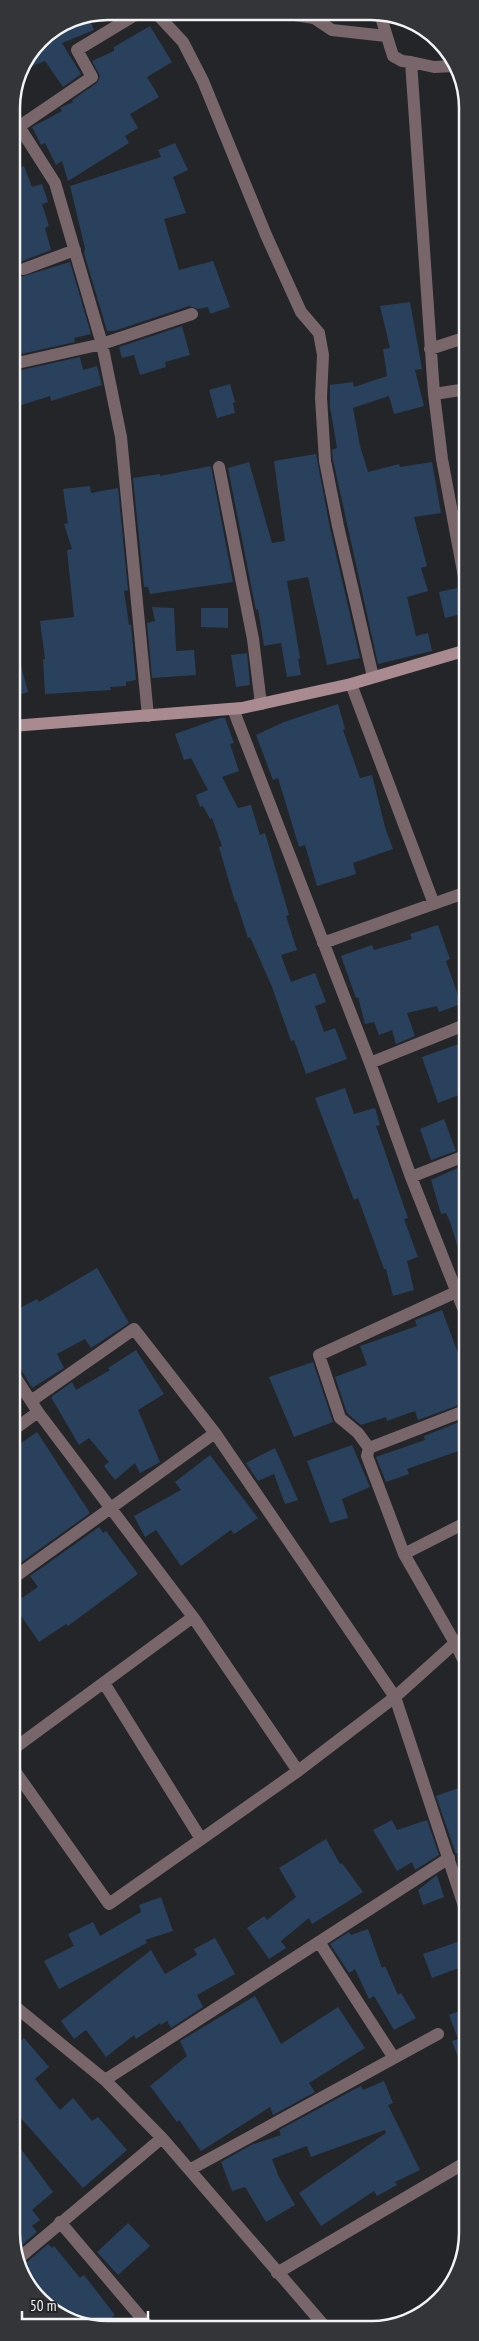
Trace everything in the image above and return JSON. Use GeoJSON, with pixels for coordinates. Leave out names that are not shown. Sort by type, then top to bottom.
{"type":"FeatureCollection","features":[{"type":"Feature","properties":{"kind":"street"},"geometry":{"type":"LineString","coordinates":[[20,127],[92,77],[77,50],[127,20]]}},
{"type":"Feature","properties":{"kind":"street"},"geometry":{"type":"LineString","coordinates":[[162,20],[183,42],[203,81],[266,235],[301,312],[319,333],[322,355],[321,398],[325,461],[373,678]]}},
{"type":"Feature","properties":{"kind":"street"},"geometry":{"type":"LineString","coordinates":[[317,20],[332,30],[386,36]]}},
{"type":"Feature","properties":{"kind":"street"},"geometry":{"type":"LineString","coordinates":[[382,21],[393,56],[402,61],[434,68],[448,67]]}},
{"type":"Feature","properties":{"kind":"street"},"geometry":{"type":"LineString","coordinates":[[411,62],[434,394],[442,459],[459,550]]}},
{"type":"Feature","properties":{"kind":"street"},"geometry":{"type":"LineString","coordinates":[[20,135],[55,183],[102,344],[121,437],[148,716]]}},
{"type":"Feature","properties":{"kind":"street"},"geometry":{"type":"LineString","coordinates":[[24,269],[75,250]]}},
{"type":"Feature","properties":{"kind":"street"},"geometry":{"type":"LineString","coordinates":[[20,362],[102,344],[192,314]]}},
{"type":"Feature","properties":{"kind":"street"},"geometry":{"type":"LineString","coordinates":[[430,349],[459,340]]}},
{"type":"Feature","properties":{"kind":"street"},"geometry":{"type":"LineString","coordinates":[[434,394],[459,390]]}},
{"type":"Feature","properties":{"kind":"street"},"geometry":{"type":"LineString","coordinates":[[219,467],[253,639],[261,704]]}},
{"type":"Feature","properties":{"kind":"street"},"geometry":{"type":"LineString","coordinates":[[20,725],[233,709],[352,684],[459,655]]}},
{"type":"Feature","properties":{"kind":"street"},"geometry":{"type":"LineString","coordinates":[[352,684],[434,904]]}},
{"type":"Feature","properties":{"kind":"street"},"geometry":{"type":"LineString","coordinates":[[233,709],[370,1063],[411,1177],[459,1282]]}},
{"type":"Feature","properties":{"kind":"street"},"geometry":{"type":"LineString","coordinates":[[324,943],[459,895]]}},
{"type":"Feature","properties":{"kind":"street"},"geometry":{"type":"LineString","coordinates":[[370,1063],[459,1027]]}},
{"type":"Feature","properties":{"kind":"street"},"geometry":{"type":"LineString","coordinates":[[411,1177],[459,1159]]}},
{"type":"Feature","properties":{"kind":"street"},"geometry":{"type":"LineString","coordinates":[[369,1448],[358,1433],[340,1418],[320,1355],[459,1290]]}},
{"type":"Feature","properties":{"kind":"street"},"geometry":{"type":"LineString","coordinates":[[20,1422],[35,1406],[134,1329],[215,1433],[395,1696],[459,1888]]}},
{"type":"Feature","properties":{"kind":"street"},"geometry":{"type":"LineString","coordinates":[[20,1384],[193,1617],[298,1771]]}},
{"type":"Feature","properties":{"kind":"street"},"geometry":{"type":"LineString","coordinates":[[369,1448],[459,1413]]}},
{"type":"Feature","properties":{"kind":"street"},"geometry":{"type":"LineString","coordinates":[[20,1573],[215,1433]]}},
{"type":"Feature","properties":{"kind":"street"},"geometry":{"type":"LineString","coordinates":[[369,1448],[367,1456],[368,1465],[404,1554],[459,1652]]}},
{"type":"Feature","properties":{"kind":"street"},"geometry":{"type":"LineString","coordinates":[[404,1554],[459,1526]]}},
{"type":"Feature","properties":{"kind":"street"},"geometry":{"type":"LineString","coordinates":[[20,1744],[193,1617]]}},
{"type":"Feature","properties":{"kind":"street"},"geometry":{"type":"LineString","coordinates":[[20,1777],[109,1904],[298,1771],[395,1696],[454,1643],[459,1641]]}},
{"type":"Feature","properties":{"kind":"street"},"geometry":{"type":"LineString","coordinates":[[104,1683],[201,1839]]}},
{"type":"Feature","properties":{"kind":"street"},"geometry":{"type":"LineString","coordinates":[[105,2080],[449,1858]]}},
{"type":"Feature","properties":{"kind":"street"},"geometry":{"type":"LineString","coordinates":[[319,1942],[394,2058]]}},
{"type":"Feature","properties":{"kind":"street"},"geometry":{"type":"LineString","coordinates":[[20,2011],[105,2080],[162,2138],[191,2169],[277,2273],[320,2321]]}},
{"type":"Feature","properties":{"kind":"street"},"geometry":{"type":"LineString","coordinates":[[191,2169],[438,2034]]}},
{"type":"Feature","properties":{"kind":"street"},"geometry":{"type":"LineString","coordinates":[[23,2256],[60,2222],[162,2138]]}},
{"type":"Feature","properties":{"kind":"street"},"geometry":{"type":"LineString","coordinates":[[277,2273],[459,2166]]}},
{"type":"Feature","properties":{"kind":"street"},"geometry":{"type":"LineString","coordinates":[[60,2222],[144,2321]]}},
{"type":"Feature","properties":{"kind":"building"},"geometry":{"type":"Polygon","coordinates":[[[91,22],[94,30],[62,43],[81,74],[63,87],[45,61],[30,67],[38,54],[59,35],[69,29],[91,22]]]}},
{"type":"Feature","properties":{"kind":"building"},"geometry":{"type":"Polygon","coordinates":[[[150,26],[172,62],[147,77],[159,97],[130,114],[138,128],[125,136],[129,143],[68,181],[62,161],[56,165],[45,143],[41,145],[32,127],[62,111],[60,108],[73,102],[72,100],[97,83],[100,76],[92,61],[114,51],[114,47],[150,26]]]}},
{"type":"Feature","properties":{"kind":"building"},"geometry":{"type":"Polygon","coordinates":[[[175,143],[188,170],[173,177],[186,213],[164,219],[179,270],[213,261],[230,307],[210,314],[208,307],[198,309],[189,306],[114,331],[107,331],[84,253],[85,248],[70,186],[161,157],[158,150],[175,143]]]}},
{"type":"Feature","properties":{"kind":"building"},"geometry":{"type":"Polygon","coordinates":[[[24,166],[32,187],[42,184],[48,202],[42,204],[49,226],[45,228],[51,250],[20,262],[20,168],[24,166]]]}},
{"type":"Feature","properties":{"kind":"building"},"geometry":{"type":"Polygon","coordinates":[[[70,262],[91,334],[74,338],[75,342],[20,354],[20,277],[70,262]]]}},
{"type":"Feature","properties":{"kind":"building"},"geometry":{"type":"Polygon","coordinates":[[[410,302],[422,369],[415,370],[424,406],[394,414],[389,396],[353,408],[360,446],[368,472],[399,464],[400,467],[432,462],[441,513],[414,517],[427,566],[421,568],[428,591],[407,597],[416,636],[428,633],[432,651],[378,664],[333,460],[332,450],[337,448],[330,407],[330,385],[353,382],[354,387],[387,376],[383,349],[390,348],[380,306],[410,302]]]}},
{"type":"Feature","properties":{"kind":"building"},"geometry":{"type":"Polygon","coordinates":[[[182,326],[190,355],[165,362],[166,367],[140,375],[134,355],[122,358],[119,347],[182,326]]]}},
{"type":"Feature","properties":{"kind":"building"},"geometry":{"type":"Polygon","coordinates":[[[80,357],[83,370],[97,366],[102,385],[51,401],[50,396],[20,405],[20,370],[80,357]]]}},
{"type":"Feature","properties":{"kind":"building"},"geometry":{"type":"Polygon","coordinates":[[[230,384],[235,402],[233,403],[235,413],[217,418],[209,390],[230,384]]]}},
{"type":"Feature","properties":{"kind":"building"},"geometry":{"type":"Polygon","coordinates":[[[316,454],[330,528],[360,658],[327,665],[308,577],[287,581],[300,658],[298,659],[301,675],[287,677],[281,643],[264,646],[228,468],[249,462],[272,543],[285,541],[274,461],[316,454]]]}},
{"type":"Feature","properties":{"kind":"building"},"geometry":{"type":"Polygon","coordinates":[[[211,466],[233,582],[150,594],[148,587],[144,587],[133,478],[160,474],[160,476],[211,466]]]}},
{"type":"Feature","properties":{"kind":"building"},"geometry":{"type":"Polygon","coordinates":[[[90,486],[91,493],[118,488],[128,590],[124,591],[129,625],[131,625],[136,680],[126,682],[126,686],[110,687],[111,690],[45,694],[43,659],[45,659],[40,621],[74,617],[67,550],[72,549],[64,524],[68,523],[63,489],[90,486]]]}},
{"type":"Feature","properties":{"kind":"building"},"geometry":{"type":"Polygon","coordinates":[[[457,588],[459,615],[445,618],[439,592],[457,588]]]}},
{"type":"Feature","properties":{"kind":"building"},"geometry":{"type":"Polygon","coordinates":[[[152,607],[174,608],[176,651],[194,650],[196,675],[152,678],[147,623],[155,621],[152,607]]]}},
{"type":"Feature","properties":{"kind":"building"},"geometry":{"type":"Polygon","coordinates":[[[201,608],[228,608],[228,628],[201,627],[201,608]]]}},
{"type":"Feature","properties":{"kind":"building"},"geometry":{"type":"Polygon","coordinates":[[[247,653],[250,685],[236,687],[231,655],[247,653]]]}},
{"type":"Feature","properties":{"kind":"building"},"geometry":{"type":"Polygon","coordinates":[[[20,662],[28,692],[20,694],[20,662]]]}},
{"type":"Feature","properties":{"kind":"building"},"geometry":{"type":"Polygon","coordinates":[[[338,704],[345,729],[343,730],[360,778],[372,775],[385,827],[393,849],[353,863],[356,874],[317,886],[305,845],[299,847],[278,778],[273,780],[256,735],[284,722],[338,704]]]}},
{"type":"Feature","properties":{"kind":"building"},"geometry":{"type":"Polygon","coordinates":[[[220,718],[225,718],[234,743],[230,744],[239,771],[222,777],[238,808],[251,805],[260,835],[265,833],[289,915],[286,916],[297,950],[281,955],[291,982],[315,973],[326,1002],[315,1006],[324,1032],[335,1028],[347,1059],[306,1074],[294,1040],[291,1041],[272,987],[250,937],[248,938],[235,902],[219,847],[222,846],[212,818],[210,819],[203,806],[200,807],[196,795],[208,790],[191,758],[184,760],[175,734],[220,718]]]}},
{"type":"Feature","properties":{"kind":"building"},"geometry":{"type":"Polygon","coordinates":[[[438,925],[450,959],[446,961],[459,998],[459,1005],[439,1012],[437,1006],[407,1013],[415,1036],[396,1044],[392,1030],[379,1035],[374,1022],[365,1024],[358,997],[356,998],[341,956],[372,945],[374,950],[412,939],[410,934],[438,925]]]}},
{"type":"Feature","properties":{"kind":"building"},"geometry":{"type":"Polygon","coordinates":[[[459,1044],[459,1095],[438,1103],[422,1057],[459,1044]]]}},
{"type":"Feature","properties":{"kind":"building"},"geometry":{"type":"Polygon","coordinates":[[[345,1088],[354,1114],[375,1108],[380,1125],[376,1126],[408,1218],[404,1219],[418,1257],[407,1261],[414,1290],[393,1296],[386,1269],[384,1269],[358,1198],[354,1200],[315,1098],[345,1088]]]}},
{"type":"Feature","properties":{"kind":"building"},"geometry":{"type":"Polygon","coordinates":[[[444,1119],[456,1151],[431,1160],[420,1129],[444,1119]]]}},
{"type":"Feature","properties":{"kind":"building"},"geometry":{"type":"Polygon","coordinates":[[[459,1167],[459,1251],[446,1213],[441,1214],[431,1180],[459,1167]]]}},
{"type":"Feature","properties":{"kind":"building"},"geometry":{"type":"Polygon","coordinates":[[[97,1268],[129,1323],[91,1348],[85,1339],[57,1354],[64,1368],[32,1388],[20,1368],[20,1308],[37,1299],[39,1302],[97,1268]]]}},
{"type":"Feature","properties":{"kind":"building"},"geometry":{"type":"Polygon","coordinates":[[[442,1310],[459,1356],[459,1405],[418,1420],[415,1411],[387,1421],[386,1417],[361,1425],[347,1413],[335,1377],[367,1365],[360,1346],[417,1326],[415,1320],[442,1310]]]}},
{"type":"Feature","properties":{"kind":"building"},"geometry":{"type":"Polygon","coordinates":[[[136,1350],[164,1394],[138,1410],[160,1462],[140,1473],[135,1463],[115,1480],[104,1466],[109,1462],[89,1438],[79,1445],[51,1397],[72,1382],[76,1390],[110,1370],[108,1368],[136,1350]]]}},
{"type":"Feature","properties":{"kind":"building"},"geometry":{"type":"Polygon","coordinates":[[[313,1362],[333,1422],[294,1437],[269,1377],[313,1362]]]}},
{"type":"Feature","properties":{"kind":"building"},"geometry":{"type":"Polygon","coordinates":[[[459,1422],[459,1451],[407,1469],[409,1474],[386,1482],[376,1457],[425,1440],[424,1436],[459,1422]]]}},
{"type":"Feature","properties":{"kind":"building"},"geometry":{"type":"Polygon","coordinates":[[[37,1432],[90,1513],[20,1563],[20,1457],[20,1444],[37,1432]]]}},
{"type":"Feature","properties":{"kind":"building"},"geometry":{"type":"Polygon","coordinates":[[[352,1445],[370,1487],[342,1499],[348,1518],[330,1523],[307,1461],[352,1445]]]}},
{"type":"Feature","properties":{"kind":"building"},"geometry":{"type":"Polygon","coordinates":[[[275,1448],[298,1500],[285,1504],[274,1474],[258,1481],[246,1463],[275,1448]]]}},
{"type":"Feature","properties":{"kind":"building"},"geometry":{"type":"Polygon","coordinates":[[[210,1455],[258,1518],[234,1534],[231,1530],[181,1566],[156,1530],[145,1537],[134,1516],[181,1490],[175,1482],[210,1455]]]}},
{"type":"Feature","properties":{"kind":"building"},"geometry":{"type":"Polygon","coordinates":[[[99,1527],[103,1533],[106,1531],[138,1574],[68,1626],[66,1624],[39,1642],[20,1614],[20,1599],[38,1587],[30,1576],[99,1527]]]}},
{"type":"Feature","properties":{"kind":"building"},"geometry":{"type":"Polygon","coordinates":[[[459,1788],[459,1853],[456,1854],[436,1796],[459,1788]]]}},
{"type":"Feature","properties":{"kind":"building"},"geometry":{"type":"Polygon","coordinates":[[[392,1820],[397,1830],[427,1820],[439,1855],[415,1870],[412,1862],[397,1871],[373,1830],[392,1820]]]}},
{"type":"Feature","properties":{"kind":"building"},"geometry":{"type":"Polygon","coordinates":[[[326,1839],[340,1864],[342,1863],[363,1892],[312,1924],[309,1918],[281,1941],[286,1948],[269,1959],[247,1928],[264,1916],[267,1920],[296,1897],[279,1868],[326,1839]]]}},
{"type":"Feature","properties":{"kind":"building"},"geometry":{"type":"Polygon","coordinates":[[[437,1875],[444,1897],[423,1905],[418,1890],[437,1875]]]}},
{"type":"Feature","properties":{"kind":"building"},"geometry":{"type":"Polygon","coordinates":[[[161,1897],[173,1931],[145,1940],[147,1943],[59,1989],[44,1961],[74,1946],[68,1934],[93,1922],[100,1936],[141,1912],[139,1905],[161,1897]]]}},
{"type":"Feature","properties":{"kind":"building"},"geometry":{"type":"Polygon","coordinates":[[[368,1929],[382,1968],[385,1966],[398,1995],[401,1993],[416,2018],[394,2030],[374,1996],[369,1999],[355,1969],[349,1973],[330,1944],[349,1932],[351,1935],[368,1929]]]}},
{"type":"Feature","properties":{"kind":"building"},"geometry":{"type":"Polygon","coordinates":[[[215,1938],[235,1974],[197,1995],[203,2007],[171,2028],[167,2021],[161,2025],[160,2023],[136,2039],[134,2035],[106,2057],[86,2030],[74,2039],[61,2021],[151,1950],[165,1974],[197,1955],[194,1949],[215,1938]]]}},
{"type":"Feature","properties":{"kind":"building"},"geometry":{"type":"Polygon","coordinates":[[[459,1941],[459,1968],[432,1978],[423,1954],[459,1941]]]}},
{"type":"Feature","properties":{"kind":"building"},"geometry":{"type":"Polygon","coordinates":[[[255,1996],[281,2044],[338,2007],[365,2048],[309,2083],[315,2092],[273,2115],[270,2107],[201,2151],[179,2120],[177,2122],[150,2086],[187,2056],[180,2041],[255,1996]]]}},
{"type":"Feature","properties":{"kind":"building"},"geometry":{"type":"Polygon","coordinates":[[[459,2011],[459,2060],[452,2041],[458,2039],[449,2015],[459,2011]]]}},
{"type":"Feature","properties":{"kind":"building"},"geometry":{"type":"Polygon","coordinates":[[[24,2038],[49,2067],[35,2079],[60,2110],[73,2098],[92,2121],[98,2117],[127,2150],[83,2188],[20,2117],[20,2041],[24,2038]]]}},
{"type":"Feature","properties":{"kind":"building"},"geometry":{"type":"Polygon","coordinates":[[[384,2081],[393,2103],[388,2105],[420,2170],[395,2182],[397,2185],[377,2196],[374,2191],[321,2226],[299,2193],[386,2133],[385,2130],[311,2157],[307,2146],[272,2159],[279,2177],[295,2205],[266,2222],[245,2187],[232,2191],[221,2162],[251,2145],[281,2135],[279,2130],[361,2086],[363,2090],[384,2081]]]}},
{"type":"Feature","properties":{"kind":"building"},"geometry":{"type":"Polygon","coordinates":[[[20,2148],[53,2192],[32,2210],[40,2220],[32,2226],[37,2232],[21,2246],[20,2148]]]}},
{"type":"Feature","properties":{"kind":"building"},"geometry":{"type":"Polygon","coordinates":[[[128,2223],[150,2246],[118,2275],[97,2252],[128,2223]]]}},
{"type":"Feature","properties":{"kind":"building"},"geometry":{"type":"Polygon","coordinates":[[[48,2244],[52,2248],[54,2246],[80,2278],[84,2275],[115,2315],[108,2321],[102,2321],[69,2312],[54,2303],[42,2291],[29,2272],[27,2268],[29,2266],[26,2263],[48,2244]]]}}]}
